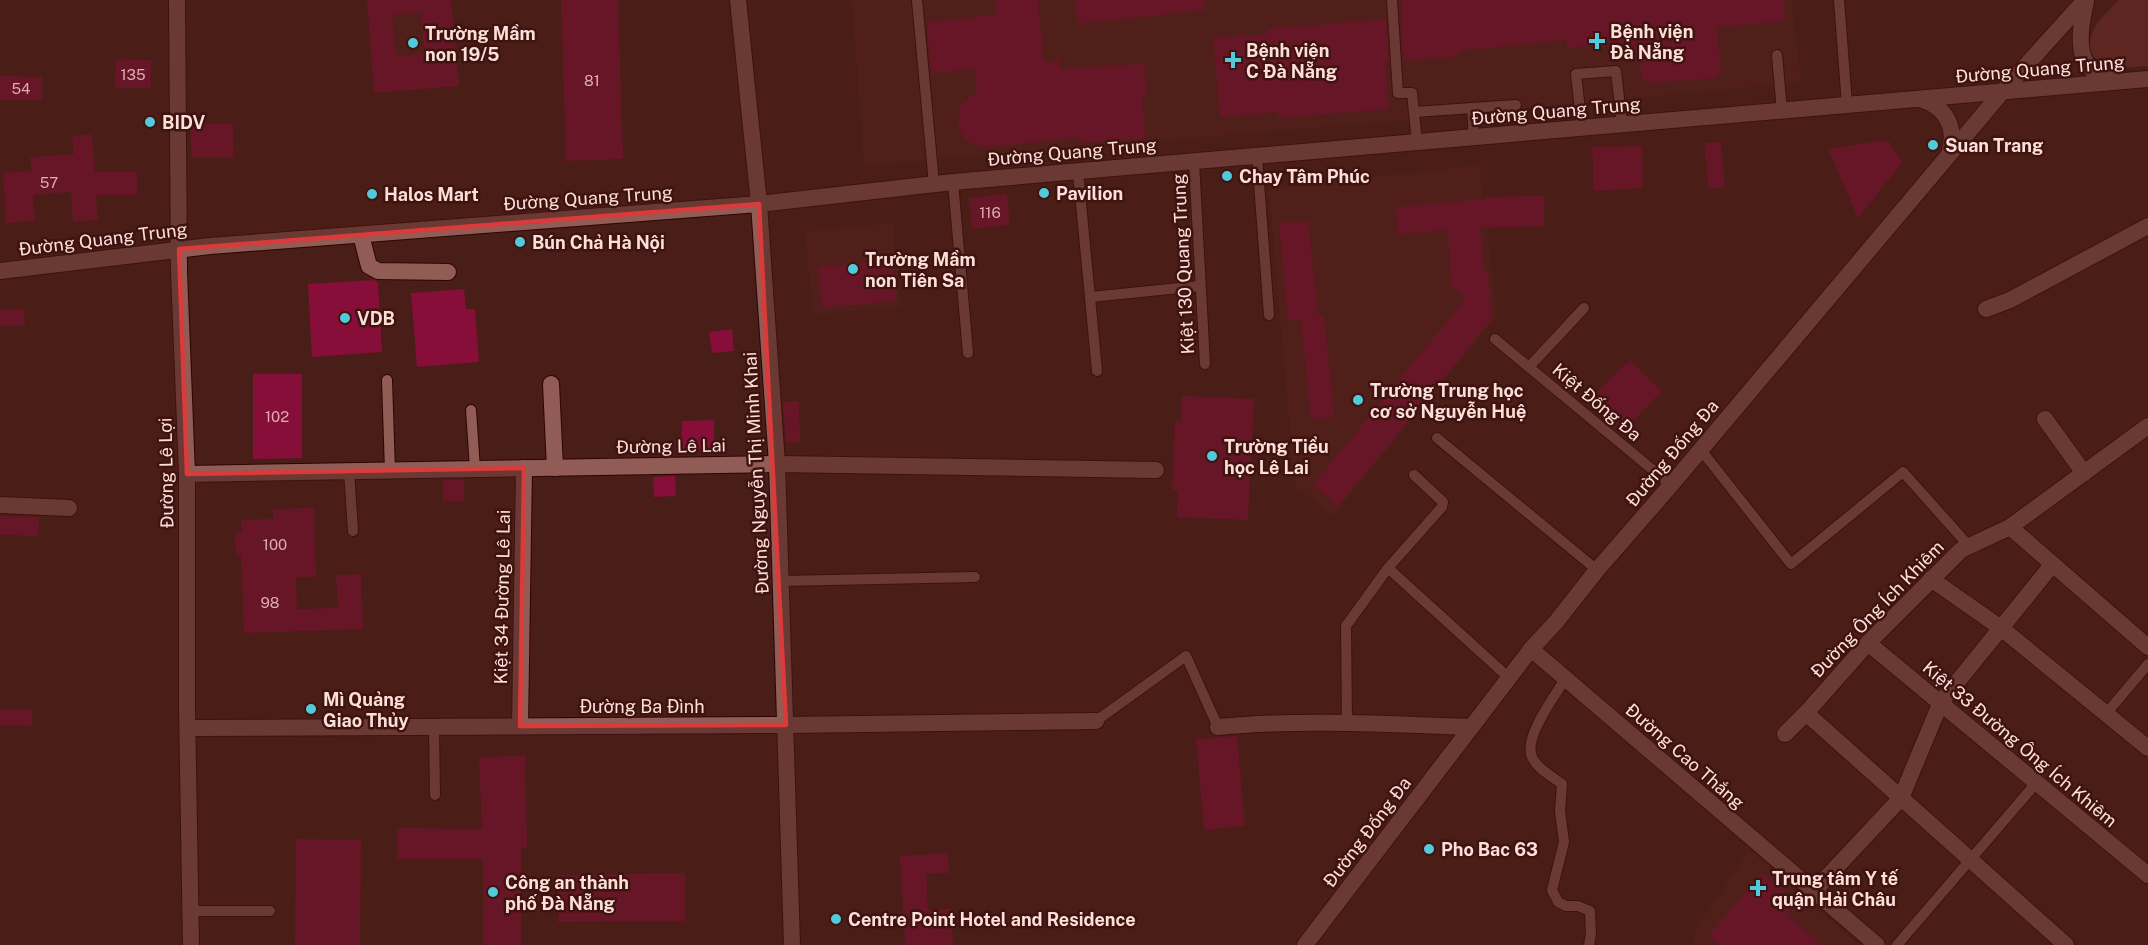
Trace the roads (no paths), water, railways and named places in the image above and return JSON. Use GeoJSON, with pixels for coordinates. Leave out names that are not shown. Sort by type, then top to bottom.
{"type":"FeatureCollection","features":[{"type":"Feature","properties":{"kind":"street","name":"Đường Lê Lợi"},"geometry":{"type":"LineString","coordinates":[[177,0],[179,249],[186,474],[191,945]]}},
{"type":"Feature","properties":{"kind":"street","name":"Đường Nguyễn Thị Minh Khai"},"geometry":{"type":"LineString","coordinates":[[738,0],[759,204],[777,464],[792,945]]}},
{"type":"Feature","properties":{"kind":"street"},"geometry":{"type":"LineString","coordinates":[[2086,0],[2080,40],[2082,54],[2087,64],[2102,75],[2131,80]]}},
{"type":"Feature","properties":{"kind":"street","name":"Đường Đống Đa"},"geometry":{"type":"LineString","coordinates":[[1305,945],[1531,649],[2002,92],[2086,0]]}},
{"type":"Feature","properties":{"kind":"street","name":"Đường Quang Trung"},"geometry":{"type":"LineString","coordinates":[[0,271],[179,249],[759,204],[953,182],[2148,79]]}},
{"type":"Feature","properties":{"kind":"street"},"geometry":{"type":"LineString","coordinates":[[1919,99],[1931,102],[1948,119],[1952,131],[1949,155]]}},
{"type":"Feature","properties":{"kind":"street"},"geometry":{"type":"LineString","coordinates":[[1986,309],[2010,300],[2148,226]]}},
{"type":"Feature","properties":{"kind":"street"},"geometry":{"type":"LineString","coordinates":[[361,235],[369,266],[373,269],[447,272]]}},
{"type":"Feature","properties":{"kind":"street"},"geometry":{"type":"LineString","coordinates":[[551,384],[555,468]]}},
{"type":"Feature","properties":{"kind":"street"},"geometry":{"type":"LineString","coordinates":[[2045,419],[2084,473]]}},
{"type":"Feature","properties":{"kind":"street","name":"Đường Ông Ích Khiêm"},"geometry":{"type":"LineString","coordinates":[[1785,734],[1868,643],[1960,550],[2010,527],[2148,426]]}},
{"type":"Feature","properties":{"kind":"street","name":"Đường Lê Lai"},"geometry":{"type":"LineString","coordinates":[[186,474],[777,464],[1156,470]]}},
{"type":"Feature","properties":{"kind":"street","name":"Kiệt 34 Đường Lê Lai"},"geometry":{"type":"LineString","coordinates":[[520,726],[524,468]]}},
{"type":"Feature","properties":{"kind":"street"},"geometry":{"type":"LineString","coordinates":[[0,505],[69,508]]}},
{"type":"Feature","properties":{"kind":"street"},"geometry":{"type":"LineString","coordinates":[[2010,527],[2148,647]]}},
{"type":"Feature","properties":{"kind":"street"},"geometry":{"type":"LineString","coordinates":[[1814,891],[1901,798],[1941,702],[2052,565]]}},
{"type":"Feature","properties":{"kind":"street"},"geometry":{"type":"LineString","coordinates":[[1931,579],[2001,628],[2148,748]]}},
{"type":"Feature","properties":{"kind":"street","name":"Kiệt 33 Đường Ông Ích Khiêm"},"geometry":{"type":"LineString","coordinates":[[1868,643],[2148,875]]}},
{"type":"Feature","properties":{"kind":"street","name":"Đường Cao Thắng"},"geometry":{"type":"LineString","coordinates":[[1531,649],[1877,945]]}},
{"type":"Feature","properties":{"kind":"street"},"geometry":{"type":"LineString","coordinates":[[1806,713],[2066,945]]}},
{"type":"Feature","properties":{"kind":"street","name":"Đường Ba Đình"},"geometry":{"type":"LineString","coordinates":[[188,728],[434,728],[1096,721]]}},
{"type":"Feature","properties":{"kind":"street"},"geometry":{"type":"LineString","coordinates":[[1218,727],[1260,723],[1347,722],[1471,727]]}},
{"type":"Feature","properties":{"kind":"lane"},"geometry":{"type":"LineString","coordinates":[[917,0],[934,184]]}},
{"type":"Feature","properties":{"kind":"lane"},"geometry":{"type":"LineString","coordinates":[[1392,0],[1398,93],[1412,93],[1417,143]]}},
{"type":"Feature","properties":{"kind":"lane"},"geometry":{"type":"LineString","coordinates":[[1839,0],[1846,105]]}},
{"type":"Feature","properties":{"kind":"lane"},"geometry":{"type":"LineString","coordinates":[[1777,55],[1782,111]]}},
{"type":"Feature","properties":{"kind":"lane"},"geometry":{"type":"LineString","coordinates":[[1582,128],[1576,74],[1616,71],[1622,125]]}},
{"type":"Feature","properties":{"kind":"lane"},"geometry":{"type":"LineString","coordinates":[[1414,112],[1516,105]]}},
{"type":"Feature","properties":{"kind":"lane"},"geometry":{"type":"LineString","coordinates":[[1472,108],[1474,138]]}},
{"type":"Feature","properties":{"kind":"lane"},"geometry":{"type":"LineString","coordinates":[[1257,157],[1269,315]]}},
{"type":"Feature","properties":{"kind":"lane","name":"Kiệt 130 Quang Trung"},"geometry":{"type":"LineString","coordinates":[[1194,162],[1204,364]]}},
{"type":"Feature","properties":{"kind":"lane"},"geometry":{"type":"LineString","coordinates":[[1078,171],[1097,371]]}},
{"type":"Feature","properties":{"kind":"lane"},"geometry":{"type":"LineString","coordinates":[[953,182],[968,352]]}},
{"type":"Feature","properties":{"kind":"lane"},"geometry":{"type":"LineString","coordinates":[[1091,297],[1199,286]]}},
{"type":"Feature","properties":{"kind":"lane","name":"Kiệt Đống Đa"},"geometry":{"type":"LineString","coordinates":[[1529,367],[1584,308]]}},
{"type":"Feature","properties":{"kind":"lane","name":"Kiệt Đống Đa"},"geometry":{"type":"LineString","coordinates":[[1495,339],[1671,485]]}},
{"type":"Feature","properties":{"kind":"lane"},"geometry":{"type":"LineString","coordinates":[[387,380],[390,471]]}},
{"type":"Feature","properties":{"kind":"lane"},"geometry":{"type":"LineString","coordinates":[[471,410],[475,469]]}},
{"type":"Feature","properties":{"kind":"lane"},"geometry":{"type":"LineString","coordinates":[[1437,438],[1597,570]]}},
{"type":"Feature","properties":{"kind":"lane"},"geometry":{"type":"LineString","coordinates":[[1701,450],[1791,564],[1903,472],[1969,546]]}},
{"type":"Feature","properties":{"kind":"lane"},"geometry":{"type":"LineString","coordinates":[[349,471],[353,531]]}},
{"type":"Feature","properties":{"kind":"lane"},"geometry":{"type":"LineString","coordinates":[[1347,722],[1346,626],[1388,568],[1442,507],[1443,502],[1414,475]]}},
{"type":"Feature","properties":{"kind":"lane"},"geometry":{"type":"LineString","coordinates":[[1388,568],[1508,677]]}},
{"type":"Feature","properties":{"kind":"lane"},"geometry":{"type":"LineString","coordinates":[[781,581],[975,577]]}},
{"type":"Feature","properties":{"kind":"lane"},"geometry":{"type":"LineString","coordinates":[[1096,721],[1186,656],[1218,727]]}},
{"type":"Feature","properties":{"kind":"lane"},"geometry":{"type":"LineString","coordinates":[[2105,715],[2148,664]]}},
{"type":"Feature","properties":{"kind":"lane"},"geometry":{"type":"LineString","coordinates":[[1565,679],[1538,723],[1529,748],[1533,760],[1562,784],[1560,811],[1564,842],[1552,890],[1558,902],[1590,911],[1589,945]]}},
{"type":"Feature","properties":{"kind":"lane"},"geometry":{"type":"LineString","coordinates":[[434,728],[435,795]]}},
{"type":"Feature","properties":{"kind":"lane"},"geometry":{"type":"LineString","coordinates":[[1897,945],[2037,782]]}},
{"type":"Feature","properties":{"kind":"lane"},"geometry":{"type":"LineString","coordinates":[[190,911],[270,911]]}},
{"type":"Feature","properties":{"kind":"place","name":"Bệnh viện Đà Nẵng"},"geometry":{"type":"Point","coordinates":[1597,41]}},
{"type":"Feature","properties":{"kind":"place","name":"Trường Mầm non 19/5"},"geometry":{"type":"Point","coordinates":[413,43]}},
{"type":"Feature","properties":{"kind":"place","name":"Bệnh viện C Đà Nẵng"},"geometry":{"type":"Point","coordinates":[1233,60]}},
{"type":"Feature","properties":{"kind":"place","name":"BIDV"},"geometry":{"type":"Point","coordinates":[150,122]}},
{"type":"Feature","properties":{"kind":"place","name":"Suan Trang"},"geometry":{"type":"Point","coordinates":[1933,145]}},
{"type":"Feature","properties":{"kind":"place","name":"Chay Tâm Phúc"},"geometry":{"type":"Point","coordinates":[1227,176]}},
{"type":"Feature","properties":{"kind":"place","name":"Pavilion"},"geometry":{"type":"Point","coordinates":[1044,193]}},
{"type":"Feature","properties":{"kind":"place","name":"Halos Mart"},"geometry":{"type":"Point","coordinates":[372,194]}},
{"type":"Feature","properties":{"kind":"place","name":"Bún Chả Hà Nội"},"geometry":{"type":"Point","coordinates":[520,242]}},
{"type":"Feature","properties":{"kind":"place","name":"Trường Mầm non Tiên Sa"},"geometry":{"type":"Point","coordinates":[853,269]}},
{"type":"Feature","properties":{"kind":"place","name":"VDB"},"geometry":{"type":"Point","coordinates":[345,318]}},
{"type":"Feature","properties":{"kind":"place","name":"Trường Trung học cơ sở Nguyễn Huệ"},"geometry":{"type":"Point","coordinates":[1358,400]}},
{"type":"Feature","properties":{"kind":"place","name":"Trường Tiểu học Lê Lai"},"geometry":{"type":"Point","coordinates":[1212,456]}},
{"type":"Feature","properties":{"kind":"place","name":"Mì Quảng Giao Thủy"},"geometry":{"type":"Point","coordinates":[311,709]}},
{"type":"Feature","properties":{"kind":"place","name":"Pho Bac 63"},"geometry":{"type":"Point","coordinates":[1429,849]}},
{"type":"Feature","properties":{"kind":"place","name":"Trung tâm Y tế quận Hải Châu"},"geometry":{"type":"Point","coordinates":[1758,888]}},
{"type":"Feature","properties":{"kind":"place","name":"Công an thành phố Đà Nẵng"},"geometry":{"type":"Point","coordinates":[493,892]}},
{"type":"Feature","properties":{"kind":"place","name":"Centre Point Hotel and Residence"},"geometry":{"type":"Point","coordinates":[836,919]}}]}
